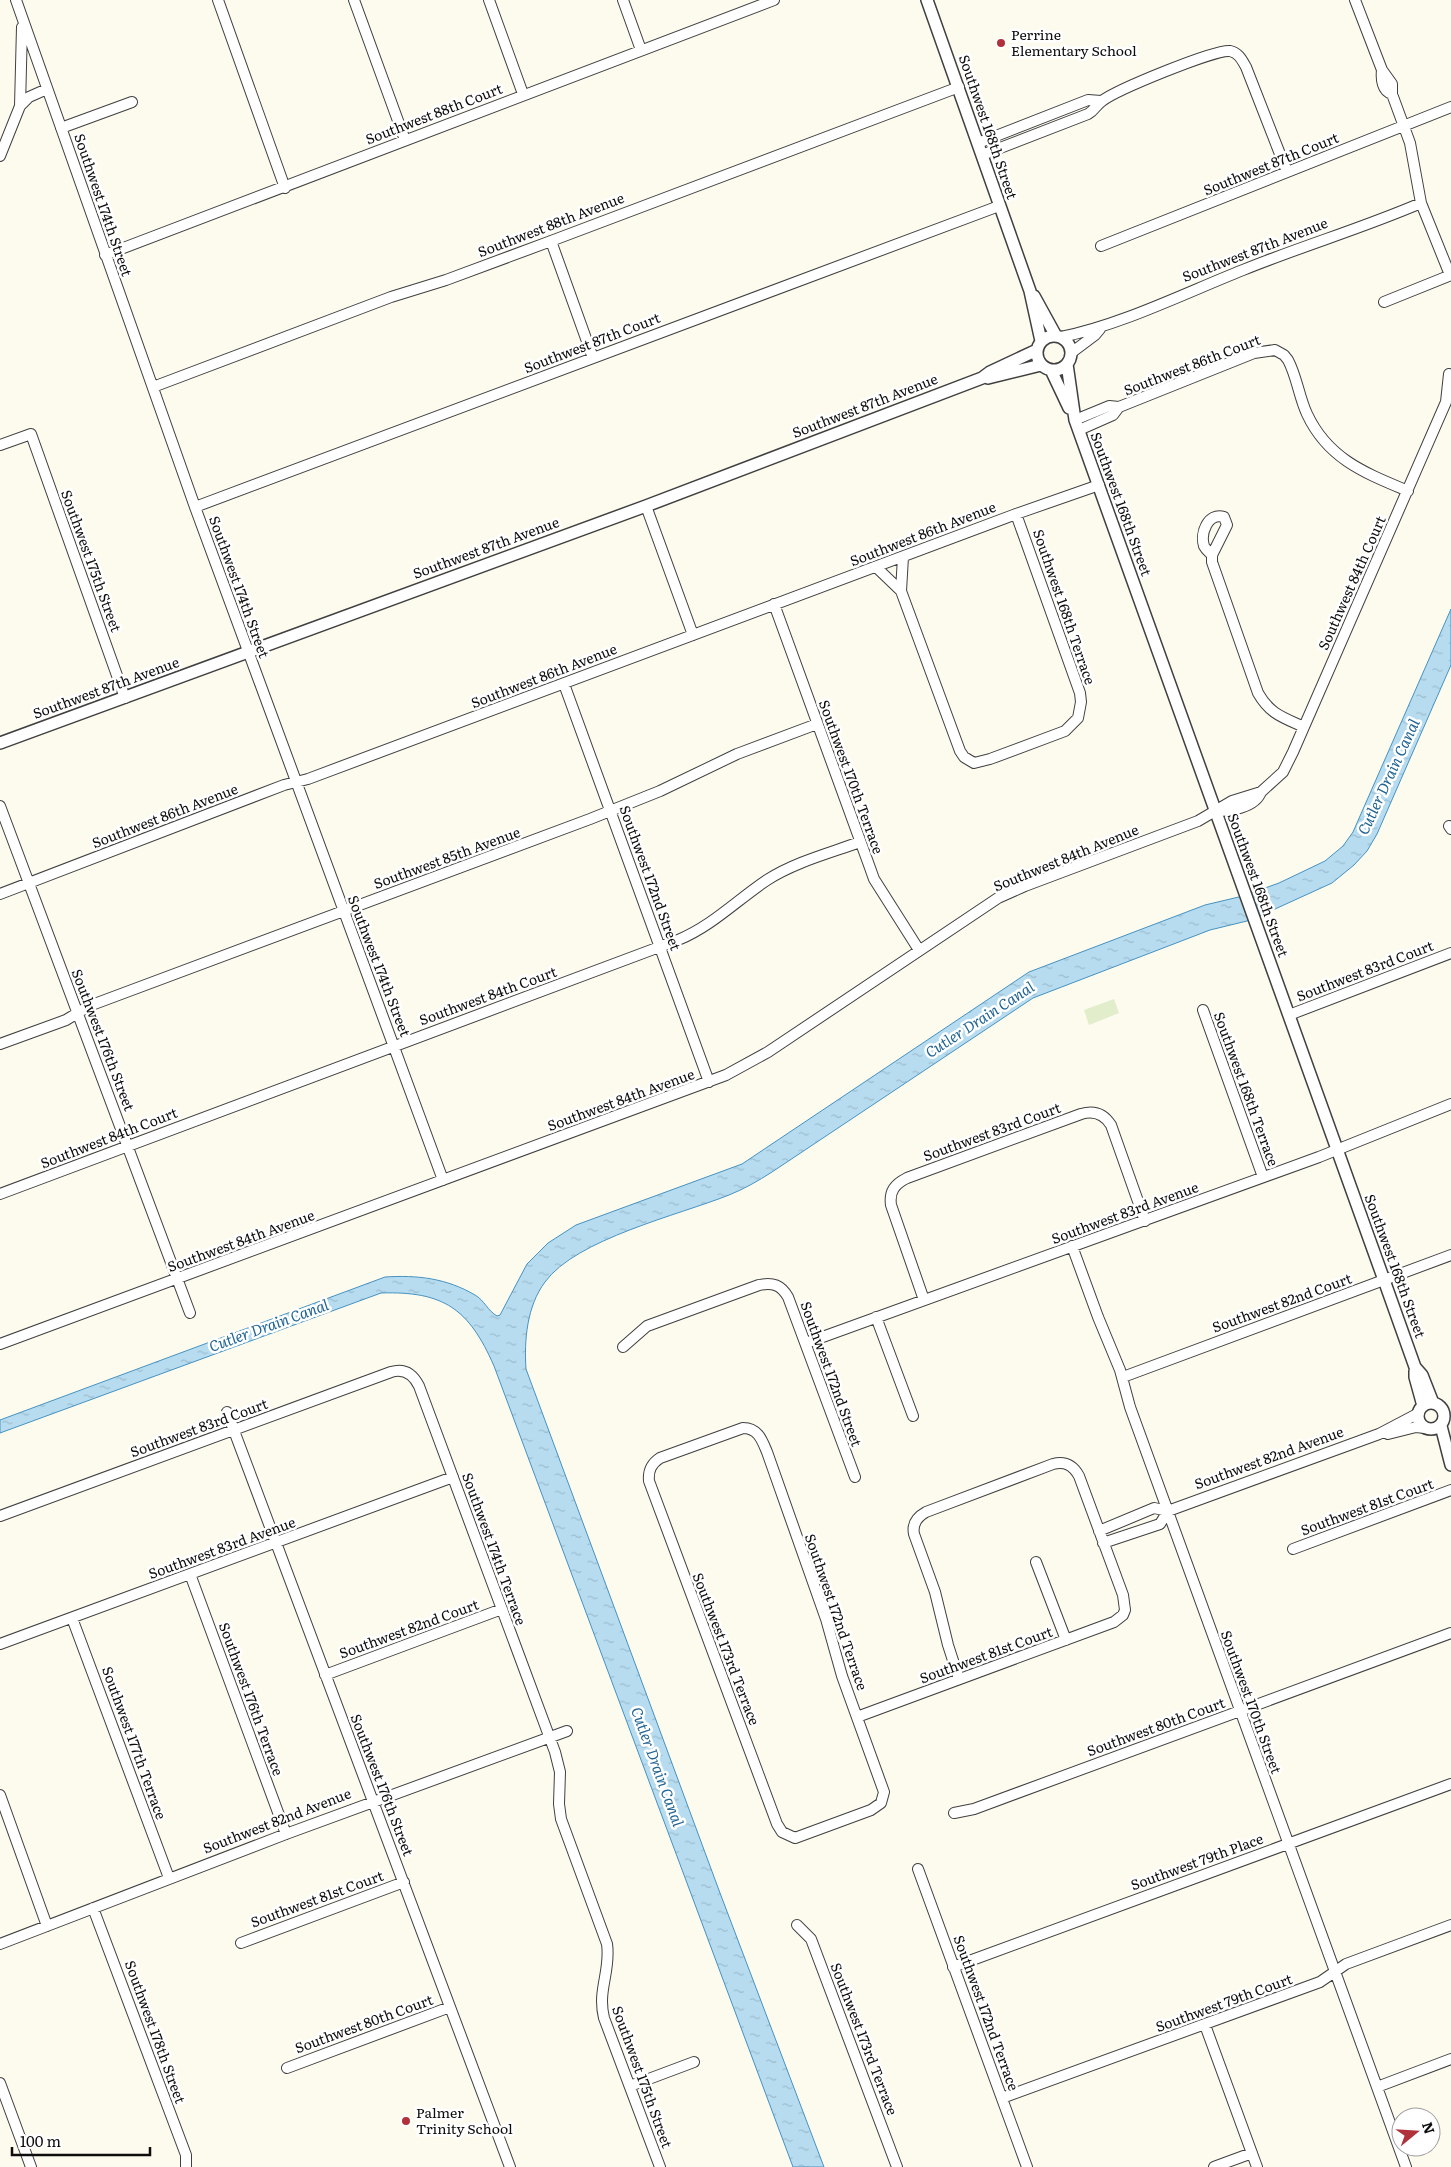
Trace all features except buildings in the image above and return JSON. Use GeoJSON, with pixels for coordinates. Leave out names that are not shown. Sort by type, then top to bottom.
{"type":"FeatureCollection","features":[{"type":"Feature","properties":{"kind":"street","name":"Southwest 174th Street"},"geometry":{"type":"LineString","coordinates":[[16,0],[195,507],[443,1180]]}},
{"type":"Feature","properties":{"kind":"street"},"geometry":{"type":"LineString","coordinates":[[218,0],[285,188]]}},
{"type":"Feature","properties":{"kind":"street"},"geometry":{"type":"LineString","coordinates":[[354,0],[405,140]]}},
{"type":"Feature","properties":{"kind":"street"},"geometry":{"type":"LineString","coordinates":[[489,0],[523,94]]}},
{"type":"Feature","properties":{"kind":"street"},"geometry":{"type":"LineString","coordinates":[[623,0],[641,50]]}},
{"type":"Feature","properties":{"kind":"street","name":"Southwest 88th Court"},"geometry":{"type":"LineString","coordinates":[[105,255],[285,188],[523,94],[774,0]]}},
{"type":"Feature","properties":{"kind":"street","name":"Southwest 168th Street"},"geometry":{"type":"LineString","coordinates":[[927,0],[1030,292],[1039,345]]}},
{"type":"Feature","properties":{"kind":"street"},"geometry":{"type":"LineString","coordinates":[[1355,0],[1382,70],[1392,84],[1392,94],[1413,157],[1421,203],[1451,275],[1384,302]]}},
{"type":"Feature","properties":{"kind":"street"},"geometry":{"type":"LineString","coordinates":[[0,156],[20,106],[23,19]]}},
{"type":"Feature","properties":{"kind":"street"},"geometry":{"type":"LineString","coordinates":[[978,143],[1088,100],[1101,101],[1161,73],[1213,53],[1228,51],[1235,52],[1240,56],[1246,67],[1287,172]]}},
{"type":"Feature","properties":{"kind":"street","name":"Southwest 88th Avenue"},"geometry":{"type":"LineString","coordinates":[[153,386],[423,286],[446,280],[959,87]]}},
{"type":"Feature","properties":{"kind":"street"},"geometry":{"type":"LineString","coordinates":[[20,106],[29,97],[47,89]]}},
{"type":"Feature","properties":{"kind":"street"},"geometry":{"type":"LineString","coordinates":[[982,155],[1095,111],[1101,101]]}},
{"type":"Feature","properties":{"kind":"street"},"geometry":{"type":"LineString","coordinates":[[61,128],[132,102]]}},
{"type":"Feature","properties":{"kind":"street","name":"Southwest 87th Court"},"geometry":{"type":"LineString","coordinates":[[1100,246],[1451,106]]}},
{"type":"Feature","properties":{"kind":"street","name":"Southwest 87th Avenue"},"geometry":{"type":"LineString","coordinates":[[1059,337],[1100,329],[1278,256],[1372,223],[1421,203]]}},
{"type":"Feature","properties":{"kind":"street","name":"Southwest 87th Court"},"geometry":{"type":"LineString","coordinates":[[195,507],[999,206]]}},
{"type":"Feature","properties":{"kind":"street"},"geometry":{"type":"LineString","coordinates":[[551,240],[593,358]]}},
{"type":"Feature","properties":{"kind":"street","name":"Southwest 168th Street"},"geometry":{"type":"LineString","coordinates":[[1030,292],[1036,298],[1059,337]]}},
{"type":"Feature","properties":{"kind":"street","name":"Southwest 87th Avenue"},"geometry":{"type":"LineString","coordinates":[[1069,359],[1100,329]]}},
{"type":"Feature","properties":{"kind":"street"},"geometry":{"type":"LineString","coordinates":[[1047,337],[1059,337],[1068,344],[1069,359],[1062,368],[1046,367],[1036,355],[1039,345],[1047,337]]}},
{"type":"Feature","properties":{"kind":"street","name":"Southwest 87th Avenue"},"geometry":{"type":"LineString","coordinates":[[0,743],[646,506],[982,378],[1039,345]]}},
{"type":"Feature","properties":{"kind":"street","name":"Southwest 86th Court"},"geometry":{"type":"LineString","coordinates":[[1076,421],[1113,415],[1119,407],[1254,354],[1275,350],[1284,355],[1288,360],[1307,414],[1325,443],[1350,464],[1408,491]]}},
{"type":"Feature","properties":{"kind":"street","name":"Southwest 168th Street"},"geometry":{"type":"LineString","coordinates":[[1069,359],[1076,421]]}},
{"type":"Feature","properties":{"kind":"street","name":"Southwest 168th Street"},"geometry":{"type":"LineString","coordinates":[[1046,367],[1076,421],[1415,1367],[1422,1375],[1437,1408],[1419,1421],[1433,1428]]}},
{"type":"Feature","properties":{"kind":"street","name":"Southwest 87th Avenue"},"geometry":{"type":"LineString","coordinates":[[982,378],[992,378],[1046,367]]}},
{"type":"Feature","properties":{"kind":"street","name":"Southwest 84th Court"},"geometry":{"type":"LineString","coordinates":[[1216,811],[1232,801],[1261,792],[1283,772],[1446,402],[1449,374]]}},
{"type":"Feature","properties":{"kind":"street","name":"Southwest 175th Street"},"geometry":{"type":"LineString","coordinates":[[0,445],[31,434],[125,698]]}},
{"type":"Feature","properties":{"kind":"street","name":"Southwest 86th Avenue"},"geometry":{"type":"LineString","coordinates":[[0,894],[774,604],[1099,485]]}},
{"type":"Feature","properties":{"kind":"street"},"geometry":{"type":"LineString","coordinates":[[646,506],[694,635]]}},
{"type":"Feature","properties":{"kind":"street","name":"Southwest 168th Terrace"},"geometry":{"type":"LineString","coordinates":[[900,591],[950,728],[960,751],[969,760],[981,762],[1065,731],[1078,718],[1081,711],[1080,693],[1016,514]]}},
{"type":"Feature","properties":{"kind":"street"},"geometry":{"type":"LineString","coordinates":[[1212,555],[1215,573],[1258,693],[1271,711],[1304,727]]}},
{"type":"Feature","properties":{"kind":"street"},"geometry":{"type":"LineString","coordinates":[[900,591],[903,557]]}},
{"type":"Feature","properties":{"kind":"street"},"geometry":{"type":"LineString","coordinates":[[876,567],[900,591]]}},
{"type":"Feature","properties":{"kind":"street","name":"Southwest 170th Terrace"},"geometry":{"type":"LineString","coordinates":[[774,604],[874,879],[919,950]]}},
{"type":"Feature","properties":{"kind":"street","name":"Southwest 172nd Street"},"geometry":{"type":"LineString","coordinates":[[564,684],[709,1082]]}},
{"type":"Feature","properties":{"kind":"street","name":"Southwest 85th Avenue"},"geometry":{"type":"LineString","coordinates":[[0,1044],[66,1020],[90,1006],[660,791],[737,754],[817,724]]}},
{"type":"Feature","properties":{"kind":"street","name":"Southwest 176th Street"},"geometry":{"type":"LineString","coordinates":[[0,806],[190,1313]]}},
{"type":"Feature","properties":{"kind":"street","name":"Southwest 84th Avenue"},"geometry":{"type":"LineString","coordinates":[[0,1344],[709,1082],[757,1059],[973,913],[1009,892],[1198,821],[1216,811]]}},
{"type":"Feature","properties":{"kind":"street","name":"Southwest 84th Court"},"geometry":{"type":"LineString","coordinates":[[0,1194],[688,936],[705,927],[758,886],[781,872],[860,842]]}},
{"type":"Feature","properties":{"kind":"street","name":"Southwest 83rd Court"},"geometry":{"type":"LineString","coordinates":[[1289,1014],[1451,953]]}},
{"type":"Feature","properties":{"kind":"street","name":"Southwest 168th Terrace"},"geometry":{"type":"LineString","coordinates":[[1203,1010],[1263,1177]]}},
{"type":"Feature","properties":{"kind":"street","name":"Southwest 83rd Avenue"},"geometry":{"type":"LineString","coordinates":[[806,1343],[1145,1221],[1451,1104]]}},
{"type":"Feature","properties":{"kind":"street","name":"Southwest 83rd Court"},"geometry":{"type":"LineString","coordinates":[[924,1300],[891,1205],[890,1194],[893,1188],[907,1178],[1081,1114],[1090,1112],[1103,1116],[1114,1133],[1145,1221]]}},
{"type":"Feature","properties":{"kind":"street","name":"Southwest 170th Street"},"geometry":{"type":"LineString","coordinates":[[1072,1246],[1098,1317],[1123,1377],[1127,1397],[1287,1843],[1406,2167]]}},
{"type":"Feature","properties":{"kind":"street","name":"Southwest 82nd Court"},"geometry":{"type":"LineString","coordinates":[[1123,1377],[1451,1255]]}},
{"type":"Feature","properties":{"kind":"street","name":"Southwest 172nd Street"},"geometry":{"type":"LineString","coordinates":[[623,1347],[647,1326],[759,1285],[777,1285],[782,1287],[788,1297],[806,1343],[854,1477]]}},
{"type":"Feature","properties":{"kind":"street"},"geometry":{"type":"LineString","coordinates":[[876,1317],[913,1416]]}},
{"type":"Feature","properties":{"kind":"street","name":"Southwest 83rd Court"},"geometry":{"type":"LineString","coordinates":[[0,1516],[391,1372],[400,1370],[408,1373]]}},
{"type":"Feature","properties":{"kind":"street","name":"Southwest 174th Terrace"},"geometry":{"type":"LineString","coordinates":[[408,1373],[419,1386],[549,1737]]}},
{"type":"Feature","properties":{"kind":"street"},"geometry":{"type":"LineString","coordinates":[[1437,1408],[1433,1428],[1450,1464]]}},
{"type":"Feature","properties":{"kind":"street","name":"Southwest 82nd Avenue"},"geometry":{"type":"LineString","coordinates":[[1098,1531],[1154,1508],[1168,1511],[1379,1434],[1437,1408]]}},
{"type":"Feature","properties":{"kind":"street","name":"Southwest 176th Street"},"geometry":{"type":"LineString","coordinates":[[227,1412],[510,2167]]}},
{"type":"Feature","properties":{"kind":"street","name":"Southwest 82nd Avenue"},"geometry":{"type":"LineString","coordinates":[[1379,1434],[1390,1434],[1416,1427],[1433,1428]]}},
{"type":"Feature","properties":{"kind":"street","name":"Southwest 172nd Terrace"},"geometry":{"type":"LineString","coordinates":[[650,1469],[660,1458],[737,1430],[747,1428],[755,1431],[763,1442],[826,1619],[842,1676],[882,1786],[884,1798],[881,1803]]}},
{"type":"Feature","properties":{"kind":"street"},"geometry":{"type":"LineString","coordinates":[[959,1679],[948,1645],[935,1592],[914,1534],[913,1529],[916,1521],[926,1512],[1052,1464],[1068,1464],[1072,1466],[1078,1476],[1103,1543]]}},
{"type":"Feature","properties":{"kind":"street","name":"Southwest 173rd Terrace"},"geometry":{"type":"LineString","coordinates":[[650,1469],[649,1474],[652,1488],[776,1824],[787,1836],[800,1837],[871,1810],[881,1803]]}},
{"type":"Feature","properties":{"kind":"street","name":"Southwest 83rd Avenue"},"geometry":{"type":"LineString","coordinates":[[0,1644],[453,1477]]}},
{"type":"Feature","properties":{"kind":"street","name":"Southwest 81st Court"},"geometry":{"type":"LineString","coordinates":[[1293,1549],[1451,1490]]}},
{"type":"Feature","properties":{"kind":"street","name":"Southwest 82nd Avenue"},"geometry":{"type":"LineString","coordinates":[[1103,1543],[1160,1524],[1168,1511]]}},
{"type":"Feature","properties":{"kind":"street","name":"Southwest 81st Court"},"geometry":{"type":"LineString","coordinates":[[857,1717],[1114,1622],[1123,1615],[1125,1605],[1103,1543]]}},
{"type":"Feature","properties":{"kind":"street"},"geometry":{"type":"LineString","coordinates":[[1036,1562],[1066,1640]]}},
{"type":"Feature","properties":{"kind":"street","name":"Southwest 176th Terrace"},"geometry":{"type":"LineString","coordinates":[[190,1574],[286,1834]]}},
{"type":"Feature","properties":{"kind":"street","name":"Southwest 82nd Court"},"geometry":{"type":"LineString","coordinates":[[326,1675],[502,1609]]}},
{"type":"Feature","properties":{"kind":"street","name":"Southwest 177th Terrace"},"geometry":{"type":"LineString","coordinates":[[72,1618],[169,1878]]}},
{"type":"Feature","properties":{"kind":"street","name":"Southwest 80th Court"},"geometry":{"type":"LineString","coordinates":[[954,1813],[974,1809],[1451,1633]]}},
{"type":"Feature","properties":{"kind":"street","name":"Southwest 82nd Avenue"},"geometry":{"type":"LineString","coordinates":[[0,1944],[286,1834],[567,1731]]}},
{"type":"Feature","properties":{"kind":"street","name":"Southwest 175th Street"},"geometry":{"type":"LineString","coordinates":[[549,1737],[560,1772],[561,1819],[607,1944],[608,1960],[602,1990],[602,2008],[660,2167]]}},
{"type":"Feature","properties":{"kind":"street","name":"Southwest 79th Place"},"geometry":{"type":"LineString","coordinates":[[954,1967],[1451,1784]]}},
{"type":"Feature","properties":{"kind":"street"},"geometry":{"type":"LineString","coordinates":[[0,1795],[47,1926]]}},
{"type":"Feature","properties":{"kind":"street","name":"Southwest 172nd Terrace"},"geometry":{"type":"LineString","coordinates":[[918,1869],[1027,2167]]}},
{"type":"Feature","properties":{"kind":"street","name":"Southwest 81st Court"},"geometry":{"type":"LineString","coordinates":[[241,1942],[404,1882]]}},
{"type":"Feature","properties":{"kind":"street","name":"Southwest 178th Street"},"geometry":{"type":"LineString","coordinates":[[93,1908],[186,2154],[186,2167]]}},
{"type":"Feature","properties":{"kind":"street","name":"Southwest 173rd Terrace"},"geometry":{"type":"LineString","coordinates":[[797,1925],[812,1939],[897,2167]]}},
{"type":"Feature","properties":{"kind":"street","name":"Southwest 79th Court"},"geometry":{"type":"LineString","coordinates":[[1002,2098],[1320,1982],[1346,1964],[1451,1925]]}},
{"type":"Feature","properties":{"kind":"street","name":"Southwest 80th Court"},"geometry":{"type":"LineString","coordinates":[[287,2068],[450,2007]]}},
{"type":"Feature","properties":{"kind":"street"},"geometry":{"type":"LineString","coordinates":[[1205,2025],[1257,2167]]}},
{"type":"Feature","properties":{"kind":"street"},"geometry":{"type":"LineString","coordinates":[[1377,2087],[1451,2059]]}},
{"type":"Feature","properties":{"kind":"street"},"geometry":{"type":"LineString","coordinates":[[630,2086],[694,2062]]}},
{"type":"Feature","properties":{"kind":"street"},"geometry":{"type":"LineString","coordinates":[[0,2083],[31,2167]]}},
{"type":"Feature","properties":{"kind":"street"},"geometry":{"type":"LineString","coordinates":[[1214,2167],[1252,2153]]}},
{"type":"Feature","properties":{"kind":"green space"},"geometry":{"type":"Polygon","coordinates":[[[1114,999],[1119,1013],[1089,1025],[1084,1010],[1114,999]]]}},
{"type":"Feature","properties":{"kind":"water","name":"Cutler Drain Canal"},"geometry":{"type":"Polygon","coordinates":[[[1451,609],[1451,665],[1377,834],[1367,851],[1354,865],[1332,883],[1251,920],[1210,930],[1033,998],[756,1182],[729,1195],[630,1230],[580,1253],[560,1267],[545,1282],[534,1302],[526,1335],[526,1369],[720,1893],[824,2167],[793,2167],[494,1366],[485,1346],[464,1317],[452,1307],[438,1300],[403,1293],[381,1293],[0,1433],[0,1420],[385,1277],[420,1277],[442,1281],[475,1295],[494,1314],[500,1315],[527,1264],[548,1243],[576,1225],[742,1164],[1029,972],[1205,905],[1243,896],[1279,883],[1325,861],[1343,846],[1353,832],[1451,609]]]}},
{"type":"Feature","properties":{"kind":"place","name":"Perrine Elementary School"},"geometry":{"type":"Point","coordinates":[1001,43]}},
{"type":"Feature","properties":{"kind":"place","name":"Palmer Trinity School"},"geometry":{"type":"Point","coordinates":[406,2121]}}]}
